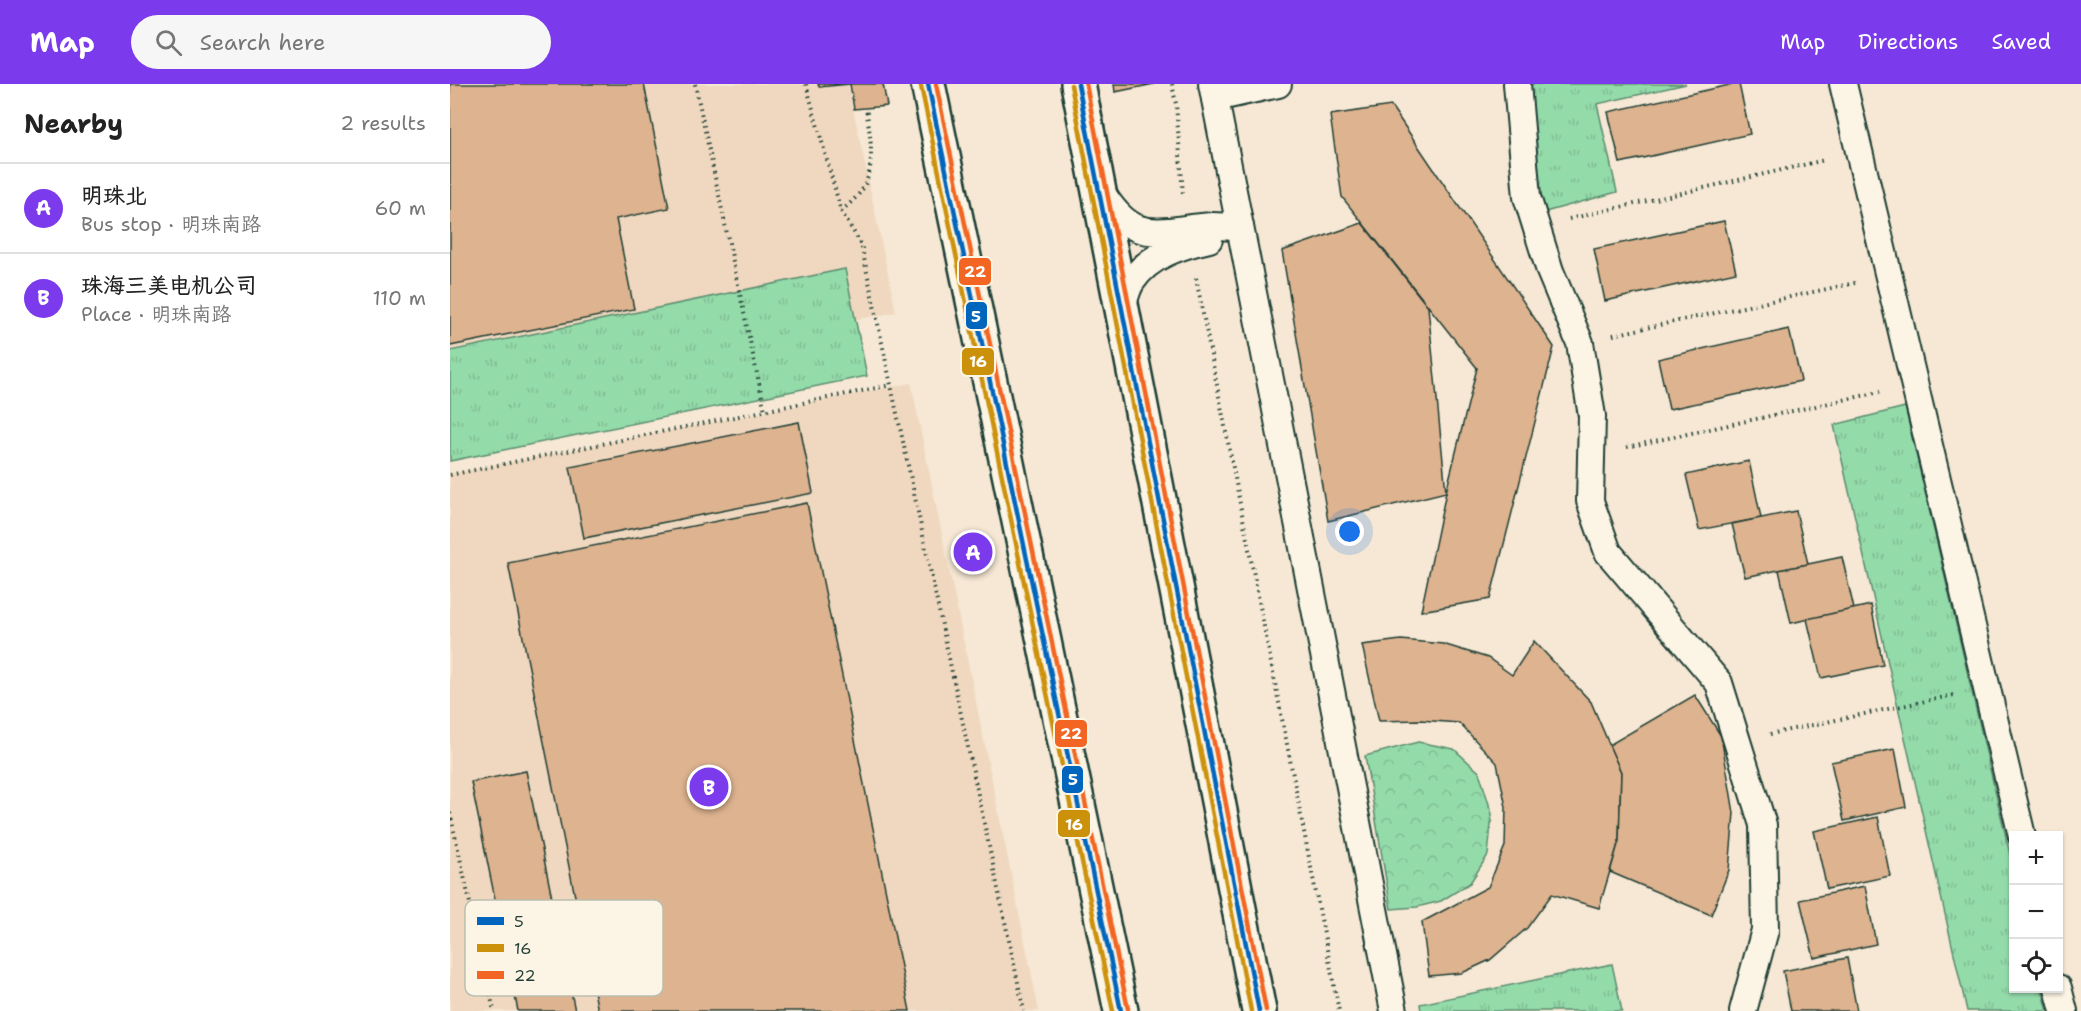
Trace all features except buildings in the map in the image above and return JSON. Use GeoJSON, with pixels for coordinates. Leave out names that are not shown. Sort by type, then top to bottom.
{"type":"FeatureCollection","features":[{"type":"Feature","properties":{"kind":"highway"},"geometry":{"type":"LineString","coordinates":[[928,84],[1121,1011]]}},
{"type":"Feature","properties":{"kind":"highway"},"geometry":{"type":"LineString","coordinates":[[1078,84],[1259,1011]]}},
{"type":"Feature","properties":{"kind":"lane"},"geometry":{"type":"LineString","coordinates":[[1278,84],[1213,91],[1394,1011]]}},
{"type":"Feature","properties":{"kind":"lane"},"geometry":{"type":"LineString","coordinates":[[1517,84],[1527,197],[1550,271],[1580,343],[1592,416],[1590,501],[1608,552],[1719,683],[1763,825],[1765,930],[1743,1011]]}},
{"type":"Feature","properties":{"kind":"lane"},"geometry":{"type":"LineString","coordinates":[[1843,84],[2021,831]]}},
{"type":"Feature","properties":{"kind":"lane"},"geometry":{"type":"LineString","coordinates":[[1098,187],[1110,207],[1127,223],[1141,231],[1188,237]]}},
{"type":"Feature","properties":{"kind":"lane"},"geometry":{"type":"LineString","coordinates":[[1122,307],[1132,281],[1146,265],[1188,237],[1213,226],[1240,227]]}},
{"type":"Feature","properties":{"kind":"lane"},"geometry":{"type":"LineString","coordinates":[[2059,993],[2064,1011]]}},
{"type":"Feature","properties":{"kind":"path"},"geometry":{"type":"LineString","coordinates":[[695,84],[765,411]]}},
{"type":"Feature","properties":{"kind":"path"},"geometry":{"type":"LineString","coordinates":[[806,84],[841,211],[861,244],[1024,1011]]}},
{"type":"Feature","properties":{"kind":"path"},"geometry":{"type":"LineString","coordinates":[[1172,84],[1176,104],[1188,237],[1339,1011]]}},
{"type":"Feature","properties":{"kind":"path"},"geometry":{"type":"LineString","coordinates":[[841,211],[860,194],[870,174],[871,154],[866,108]]}},
{"type":"Feature","properties":{"kind":"path"},"geometry":{"type":"LineString","coordinates":[[1536,226],[1859,153]]}},
{"type":"Feature","properties":{"kind":"path"},"geometry":{"type":"LineString","coordinates":[[1580,343],[1889,276]]}},
{"type":"Feature","properties":{"kind":"path"},"geometry":{"type":"LineString","coordinates":[[1591,455],[1914,384]]}},
{"type":"Feature","properties":{"kind":"path"},"geometry":{"type":"LineString","coordinates":[[450,475],[891,385]]}},
{"type":"Feature","properties":{"kind":"path"},"geometry":{"type":"LineString","coordinates":[[1737,741],[1987,688]]}},
{"type":"Feature","properties":{"kind":"path"},"geometry":{"type":"LineString","coordinates":[[450,813],[469,900]]}},
{"type":"Feature","properties":{"kind":"path"},"geometry":{"type":"LineString","coordinates":[[491,996],[494,1011]]}},
{"type":"Feature","properties":{"kind":"shaded area"},"geometry":{"type":"Polygon","coordinates":[[[450,84],[848,84],[896,312],[450,396],[450,84]]]}},
{"type":"Feature","properties":{"kind":"shaded area"},"geometry":{"type":"Polygon","coordinates":[[[911,383],[1039,1011],[450,1011],[450,474],[911,383]]]}},
{"type":"Feature","properties":{"kind":"green space"},"geometry":{"type":"Polygon","coordinates":[[[1531,84],[1686,84],[1597,104],[1617,192],[1545,212],[1536,187],[1531,84]]]}},
{"type":"Feature","properties":{"kind":"green space"},"geometry":{"type":"Polygon","coordinates":[[[845,269],[867,376],[450,461],[450,351],[845,269]]]}},
{"type":"Feature","properties":{"kind":"green space"},"geometry":{"type":"Polygon","coordinates":[[[1905,407],[2009,850],[2009,993],[2043,993],[2048,1011],[1967,1011],[1834,425],[1905,407]]]}},
{"type":"Feature","properties":{"kind":"green space"},"geometry":{"type":"Polygon","coordinates":[[[1418,742],[1454,749],[1479,772],[1492,814],[1488,855],[1470,883],[1441,901],[1417,907],[1391,909],[1365,756],[1418,742]]]}},
{"type":"Feature","properties":{"kind":"green space"},"geometry":{"type":"Polygon","coordinates":[[[1612,964],[1622,1011],[1421,1011],[1420,1004],[1612,964]]]}},
{"type":"Feature","properties":{"kind":"transit line","name":"5"},"geometry":{"type":"LineString","coordinates":[[928,84],[1121,1011]]}},
{"type":"Feature","properties":{"kind":"transit line","name":"22"},"geometry":{"type":"LineString","coordinates":[[936,84],[1128,1009]]}},
{"type":"Feature","properties":{"kind":"transit line","name":"5"},"geometry":{"type":"LineString","coordinates":[[1078,84],[1259,1011]]}},
{"type":"Feature","properties":{"kind":"transit line","name":"22"},"geometry":{"type":"LineString","coordinates":[[1086,84],[1266,1010]]}},
{"type":"Feature","properties":{"kind":"transit line","name":"16"},"geometry":{"type":"LineString","coordinates":[[1071,85],[1251,1011]]}},
{"type":"Feature","properties":{"kind":"transit line","name":"16"},"geometry":{"type":"LineString","coordinates":[[921,86],[1113,1011]]}},
{"type":"Feature","properties":{"kind":"place","name":"明珠北"},"geometry":{"type":"Point","coordinates":[973,552]}},
{"type":"Feature","properties":{"kind":"place","name":"珠海三美电机公司"},"geometry":{"type":"Point","coordinates":[709,787]}}]}
